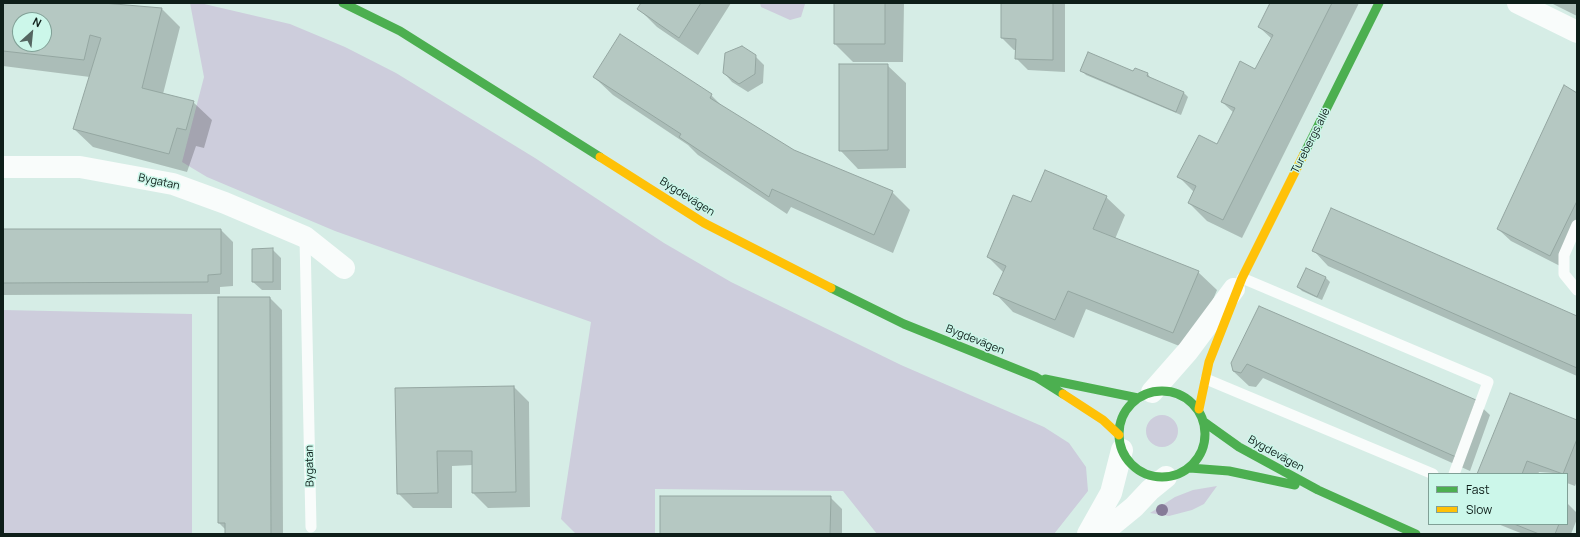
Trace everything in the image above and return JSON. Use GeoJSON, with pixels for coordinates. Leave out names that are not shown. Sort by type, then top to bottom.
{"type":"FeatureCollection","features":[{"type":"Feature","properties":{"kind":"street","name":"Bygdevägen"},"geometry":{"type":"LineString","coordinates":[[343,3],[400,31],[483,82],[704,223],[791,269],[904,324],[1036,377],[1104,420],[1120,442]]}},
{"type":"Feature","properties":{"kind":"street","name":"Turebergs allé"},"geometry":{"type":"LineString","coordinates":[[1198,409],[1209,362],[1242,278],[1380,3]]}},
{"type":"Feature","properties":{"kind":"street"},"geometry":{"type":"LineString","coordinates":[[1518,3],[1577,32]]}},
{"type":"Feature","properties":{"kind":"street","name":"Bygatan"},"geometry":{"type":"LineString","coordinates":[[3,167],[80,167],[173,184],[225,203],[305,237],[344,268]]}},
{"type":"Feature","properties":{"kind":"street","name":"Turebergs allé"},"geometry":{"type":"LineString","coordinates":[[1145,395],[1188,351],[1242,278]]}},
{"type":"Feature","properties":{"kind":"street","name":"Bygdevägen"},"geometry":{"type":"LineString","coordinates":[[1036,377],[1145,395]]}},
{"type":"Feature","properties":{"kind":"street"},"geometry":{"type":"LineString","coordinates":[[1088,534],[1111,493],[1120,442],[1122,416],[1127,408],[1145,395],[1167,390],[1188,398],[1198,409],[1204,422],[1206,437],[1204,449],[1190,468],[1176,475],[1166,477],[1151,476],[1140,471],[1130,462],[1120,442]]}},
{"type":"Feature","properties":{"kind":"street","name":"Bygdevägen"},"geometry":{"type":"LineString","coordinates":[[1204,422],[1220,436],[1318,490],[1416,534]]}},
{"type":"Feature","properties":{"kind":"street","name":"Bygdevägen"},"geometry":{"type":"LineString","coordinates":[[1190,468],[1229,472],[1318,490]]}},
{"type":"Feature","properties":{"kind":"street"},"geometry":{"type":"LineString","coordinates":[[1101,534],[1134,508],[1150,490],[1166,477]]}},
{"type":"Feature","properties":{"kind":"lane"},"geometry":{"type":"LineString","coordinates":[[1577,225],[1564,255],[1564,274],[1577,290]]}},
{"type":"Feature","properties":{"kind":"lane","name":"Bygatan"},"geometry":{"type":"LineString","coordinates":[[305,237],[311,527]]}},
{"type":"Feature","properties":{"kind":"lane"},"geometry":{"type":"LineString","coordinates":[[1242,278],[1488,382],[1454,473]]}},
{"type":"Feature","properties":{"kind":"lane"},"geometry":{"type":"LineString","coordinates":[[1206,379],[1431,473]]}},
{"type":"Feature","properties":{"kind":"shaded area"},"geometry":{"type":"Polygon","coordinates":[[[190,3],[200,3],[290,24],[345,47],[396,73],[535,158],[664,243],[731,282],[901,365],[1044,427],[1069,443],[1086,467],[1088,491],[1054,534],[877,534],[843,491],[655,489],[655,534],[576,534],[561,519],[591,322],[335,231],[207,177],[182,162],[204,77],[190,3]]]}},
{"type":"Feature","properties":{"kind":"shaded area"},"geometry":{"type":"Polygon","coordinates":[[[760,3],[805,4],[801,17],[790,20],[761,7],[760,3]]]}},
{"type":"Feature","properties":{"kind":"shaded area"},"geometry":{"type":"Polygon","coordinates":[[[3,310],[192,314],[192,534],[3,534],[3,310]]]}},
{"type":"Feature","properties":{"kind":"shaded area"},"geometry":{"type":"Polygon","coordinates":[[[1159,415],[1165,415],[1175,422],[1178,431],[1177,437],[1171,444],[1165,447],[1159,447],[1149,440],[1146,434],[1146,428],[1153,418],[1159,415]]]}},
{"type":"Feature","properties":{"kind":"shaded area"},"geometry":{"type":"Polygon","coordinates":[[[1217,486],[1204,504],[1192,510],[1169,516],[1150,513],[1175,497],[1193,490],[1217,486]]]}},
{"type":"Feature","properties":{"kind":"building"},"geometry":{"type":"Polygon","coordinates":[[[3,3],[103,3],[162,8],[142,88],[194,101],[186,130],[177,128],[169,154],[73,129],[101,38],[90,35],[84,60],[3,51],[3,3]]]}},
{"type":"Feature","properties":{"kind":"building"},"geometry":{"type":"Polygon","coordinates":[[[641,3],[701,3],[679,38],[637,9],[641,3]]]}},
{"type":"Feature","properties":{"kind":"building"},"geometry":{"type":"Polygon","coordinates":[[[834,3],[885,3],[885,44],[834,44],[834,3]]]}},
{"type":"Feature","properties":{"kind":"building"},"geometry":{"type":"Polygon","coordinates":[[[1001,3],[1053,3],[1053,60],[1015,59],[1016,39],[1001,38],[1001,3]]]}},
{"type":"Feature","properties":{"kind":"building"},"geometry":{"type":"Polygon","coordinates":[[[1270,3],[1332,3],[1223,220],[1188,203],[1196,186],[1177,177],[1199,135],[1217,144],[1235,108],[1221,102],[1240,61],[1255,69],[1273,35],[1258,27],[1270,3]]]}},
{"type":"Feature","properties":{"kind":"building"},"geometry":{"type":"Polygon","coordinates":[[[620,34],[712,94],[710,98],[794,150],[893,191],[874,235],[772,189],[769,197],[679,137],[681,134],[593,77],[620,34]]]}},
{"type":"Feature","properties":{"kind":"building"},"geometry":{"type":"Polygon","coordinates":[[[742,46],[756,55],[755,74],[739,84],[723,73],[725,53],[742,46]]]}},
{"type":"Feature","properties":{"kind":"building"},"geometry":{"type":"Polygon","coordinates":[[[1088,52],[1133,71],[1135,68],[1148,73],[1147,76],[1184,92],[1176,112],[1080,71],[1088,52]]]}},
{"type":"Feature","properties":{"kind":"building"},"geometry":{"type":"Polygon","coordinates":[[[839,64],[888,64],[888,150],[839,151],[839,64]]]}},
{"type":"Feature","properties":{"kind":"building"},"geometry":{"type":"Polygon","coordinates":[[[1564,85],[1577,93],[1577,201],[1550,256],[1497,229],[1564,85]]]}},
{"type":"Feature","properties":{"kind":"building"},"geometry":{"type":"Polygon","coordinates":[[[1045,170],[1107,196],[1093,229],[1199,271],[1173,333],[1068,291],[1055,320],[993,294],[1006,266],[987,257],[1013,195],[1031,202],[1045,170]]]}},
{"type":"Feature","properties":{"kind":"building"},"geometry":{"type":"Polygon","coordinates":[[[1331,208],[1577,316],[1577,368],[1312,251],[1331,208]]]}},
{"type":"Feature","properties":{"kind":"building"},"geometry":{"type":"Polygon","coordinates":[[[3,229],[221,229],[221,274],[208,275],[208,282],[3,283],[3,229]]]}},
{"type":"Feature","properties":{"kind":"building"},"geometry":{"type":"Polygon","coordinates":[[[273,248],[273,282],[252,282],[252,249],[273,248]]]}},
{"type":"Feature","properties":{"kind":"building"},"geometry":{"type":"Polygon","coordinates":[[[1306,268],[1326,277],[1317,297],[1297,287],[1306,268]]]}},
{"type":"Feature","properties":{"kind":"building"},"geometry":{"type":"Polygon","coordinates":[[[218,297],[270,297],[271,534],[225,534],[225,523],[218,523],[218,297]]]}},
{"type":"Feature","properties":{"kind":"building"},"geometry":{"type":"Polygon","coordinates":[[[1259,306],[1476,400],[1456,457],[1247,364],[1241,373],[1233,371],[1231,363],[1259,306]]]}},
{"type":"Feature","properties":{"kind":"building"},"geometry":{"type":"Polygon","coordinates":[[[514,386],[516,492],[472,493],[472,451],[437,451],[438,493],[397,494],[395,388],[514,386]]]}},
{"type":"Feature","properties":{"kind":"building"},"geometry":{"type":"Polygon","coordinates":[[[1510,393],[1577,420],[1577,439],[1563,473],[1527,461],[1522,473],[1477,473],[1510,393]]]}},
{"type":"Feature","properties":{"kind":"building"},"geometry":{"type":"Polygon","coordinates":[[[660,496],[831,496],[830,534],[660,534],[660,496]]]}},
{"type":"Feature","properties":{"kind":"building"},"geometry":{"type":"Polygon","coordinates":[[[1516,525],[1559,525],[1555,534],[1539,534],[1516,525]]]}},
{"type":"Feature","properties":{"kind":"traffic: fast"},"geometry":{"type":"LineString","coordinates":[[343,3],[400,31],[600,157]]}},
{"type":"Feature","properties":{"kind":"traffic: fast"},"geometry":{"type":"LineString","coordinates":[[1304,154],[1379,3]]}},
{"type":"Feature","properties":{"kind":"traffic: fast"},"geometry":{"type":"LineString","coordinates":[[831,288],[904,324],[1036,377],[1063,394]]}},
{"type":"Feature","properties":{"kind":"traffic: fast"},"geometry":{"type":"LineString","coordinates":[[1045,379],[1138,398]]}},
{"type":"Feature","properties":{"kind":"traffic: fast"},"geometry":{"type":"LineString","coordinates":[[1162,391],[1179,394],[1193,403],[1202,417],[1205,434],[1202,451],[1193,465],[1179,474],[1162,477],[1145,474],[1131,465],[1122,451],[1119,434],[1122,417],[1131,403],[1145,394],[1162,391]]}},
{"type":"Feature","properties":{"kind":"traffic: fast"},"geometry":{"type":"LineString","coordinates":[[1204,422],[1239,447],[1318,490],[1416,534]]}},
{"type":"Feature","properties":{"kind":"traffic: fast"},"geometry":{"type":"LineString","coordinates":[[1190,468],[1229,471],[1295,485]]}},
{"type":"Feature","properties":{"kind":"traffic: slow"},"geometry":{"type":"LineString","coordinates":[[1199,409],[1209,362],[1242,278],[1304,154]]}},
{"type":"Feature","properties":{"kind":"traffic: slow"},"geometry":{"type":"LineString","coordinates":[[600,157],[704,223],[831,288]]}},
{"type":"Feature","properties":{"kind":"traffic: slow"},"geometry":{"type":"LineString","coordinates":[[1063,394],[1103,420],[1119,435]]}}]}
